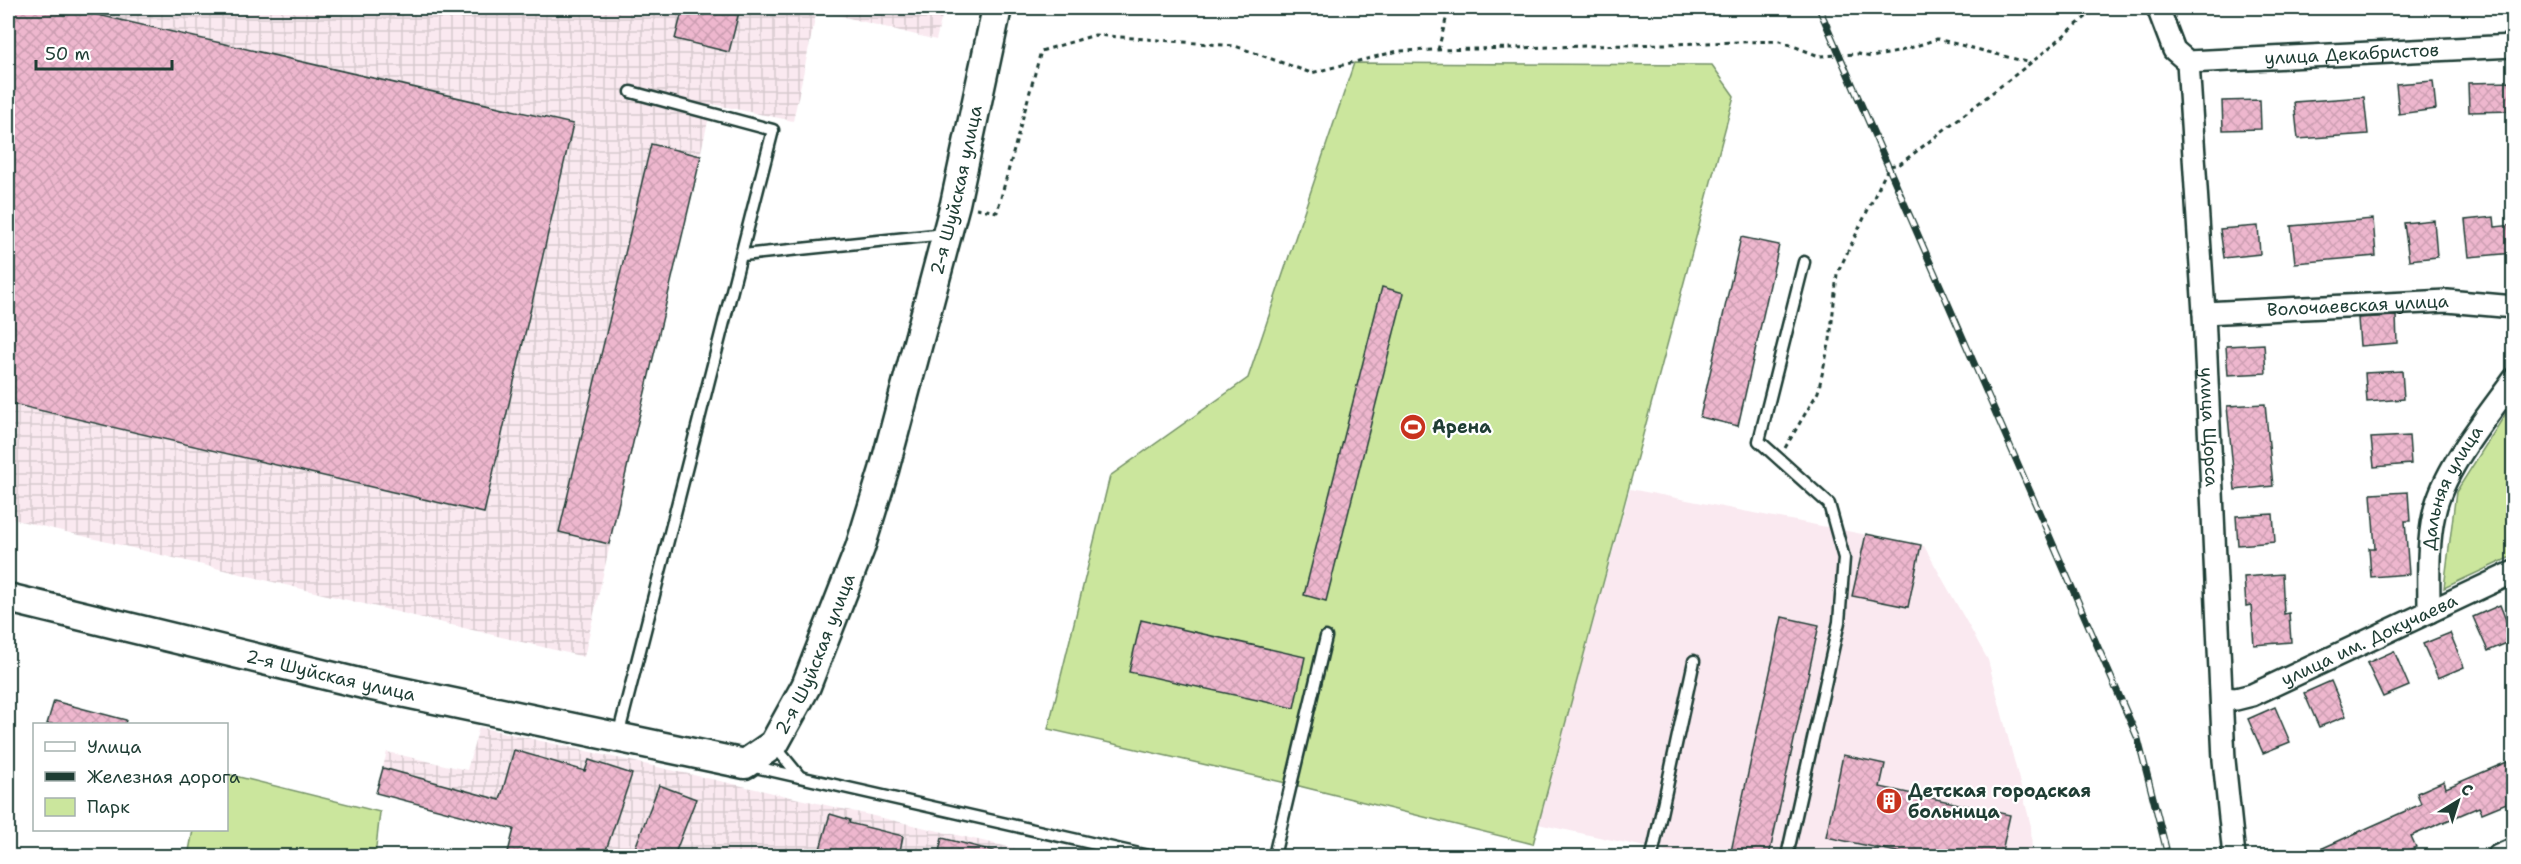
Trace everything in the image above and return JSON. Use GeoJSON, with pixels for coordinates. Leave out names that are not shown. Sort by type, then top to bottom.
{"type":"FeatureCollection","features":[{"type":"Feature","properties":{"kind":"street","name":"2-я Шуйская улица"},"geometry":{"type":"LineString","coordinates":[[8,598],[363,684],[745,764],[774,744],[807,686],[860,548],[884,470],[955,204],[995,8]]}},
{"type":"Feature","properties":{"kind":"street"},"geometry":{"type":"LineString","coordinates":[[2158,8],[2174,50],[2188,62]]}},
{"type":"Feature","properties":{"kind":"street","name":"улица Декабристов"},"geometry":{"type":"LineString","coordinates":[[2188,62],[2514,46]]}},
{"type":"Feature","properties":{"kind":"street","name":"улица Щорса"},"geometry":{"type":"LineString","coordinates":[[2188,62],[2204,313],[2224,760],[2234,856]]}},
{"type":"Feature","properties":{"kind":"street","name":"Волочаевская улица"},"geometry":{"type":"LineString","coordinates":[[2204,313],[2447,301],[2514,307]]}},
{"type":"Feature","properties":{"kind":"street","name":"Дальняя улица"},"geometry":{"type":"LineString","coordinates":[[2429,612],[2430,555],[2434,514],[2443,486],[2454,466],[2514,379]]}},
{"type":"Feature","properties":{"kind":"street","name":"улица им. Докучаева"},"geometry":{"type":"LineString","coordinates":[[2222,698],[2236,699],[2252,695],[2514,572]]}},
{"type":"Feature","properties":{"kind":"street"},"geometry":{"type":"LineString","coordinates":[[2498,856],[2514,849]]}},
{"type":"Feature","properties":{"kind":"lane"},"geometry":{"type":"LineString","coordinates":[[617,739],[774,130],[631,92]]}},
{"type":"Feature","properties":{"kind":"lane"},"geometry":{"type":"LineString","coordinates":[[743,255],[947,234]]}},
{"type":"Feature","properties":{"kind":"lane"},"geometry":{"type":"LineString","coordinates":[[1787,856],[1839,622],[1844,558],[1829,504],[1760,441],[1804,262]]}},
{"type":"Feature","properties":{"kind":"lane"},"geometry":{"type":"LineString","coordinates":[[1274,856],[1326,637]]}},
{"type":"Feature","properties":{"kind":"lane"},"geometry":{"type":"LineString","coordinates":[[1652,856],[1694,661]]}},
{"type":"Feature","properties":{"kind":"lane"},"geometry":{"type":"LineString","coordinates":[[774,744],[801,777]]}},
{"type":"Feature","properties":{"kind":"lane"},"geometry":{"type":"LineString","coordinates":[[745,764],[1148,856]]}},
{"type":"Feature","properties":{"kind":"path"},"geometry":{"type":"LineString","coordinates":[[1438,50],[1449,8]]}},
{"type":"Feature","properties":{"kind":"path"},"geometry":{"type":"LineString","coordinates":[[1780,458],[1818,392],[1830,340],[1837,274],[1889,166],[1900,164],[2031,63],[2087,16],[2102,8]]}},
{"type":"Feature","properties":{"kind":"path"},"geometry":{"type":"LineString","coordinates":[[955,204],[997,212],[1041,51],[1095,34],[1235,46],[1311,74],[1398,51],[1780,41],[1819,56],[1858,54],[1871,57],[1898,52],[1937,39],[2031,63]]}},
{"type":"Feature","properties":{"kind":"shaded area"},"geometry":{"type":"Polygon","coordinates":[[[8,8],[944,8],[936,40],[817,10],[793,121],[712,104],[584,657],[8,518],[8,8]]]}},
{"type":"Feature","properties":{"kind":"shaded area"},"geometry":{"type":"Polygon","coordinates":[[[1630,489],[1924,546],[1988,660],[2031,826],[2032,856],[1687,856],[1538,824],[1630,489]]]}},
{"type":"Feature","properties":{"kind":"shaded area"},"geometry":{"type":"Polygon","coordinates":[[[479,727],[1048,856],[507,856],[514,829],[376,793],[387,752],[467,770],[479,727]]]}},
{"type":"Feature","properties":{"kind":"green space","name":"Арена"},"geometry":{"type":"Polygon","coordinates":[[[1354,63],[1712,65],[1734,96],[1533,844],[1295,785],[1048,729],[1110,476],[1248,378],[1354,63]]]}},
{"type":"Feature","properties":{"kind":"green space"},"geometry":{"type":"Polygon","coordinates":[[[2513,402],[2513,556],[2444,588],[2456,492],[2513,402]]]}},
{"type":"Feature","properties":{"kind":"green space"},"geometry":{"type":"Polygon","coordinates":[[[228,774],[380,812],[375,856],[188,856],[193,831],[228,831],[228,774]]]}},
{"type":"Feature","properties":{"kind":"building"},"geometry":{"type":"Polygon","coordinates":[[[8,8],[68,8],[573,124],[484,513],[8,403],[8,8]]]}},
{"type":"Feature","properties":{"kind":"building"},"geometry":{"type":"Polygon","coordinates":[[[683,8],[740,8],[729,52],[675,39],[683,8]]]}},
{"type":"Feature","properties":{"kind":"building"},"geometry":{"type":"Polygon","coordinates":[[[2433,81],[2436,109],[2399,114],[2396,84],[2433,81]]]}},
{"type":"Feature","properties":{"kind":"building"},"geometry":{"type":"Polygon","coordinates":[[[2514,82],[2514,111],[2469,112],[2468,83],[2514,82]]]}},
{"type":"Feature","properties":{"kind":"building"},"geometry":{"type":"Polygon","coordinates":[[[2364,97],[2368,134],[2298,139],[2294,102],[2364,97]]]}},
{"type":"Feature","properties":{"kind":"building"},"geometry":{"type":"Polygon","coordinates":[[[2260,100],[2261,129],[2223,130],[2222,101],[2260,100]]]}},
{"type":"Feature","properties":{"kind":"building"},"geometry":{"type":"Polygon","coordinates":[[[651,144],[701,156],[609,544],[559,532],[651,144]]]}},
{"type":"Feature","properties":{"kind":"building"},"geometry":{"type":"Polygon","coordinates":[[[2494,217],[2495,227],[2514,225],[2514,253],[2469,257],[2465,220],[2494,217]]]}},
{"type":"Feature","properties":{"kind":"building"},"geometry":{"type":"Polygon","coordinates":[[[2373,219],[2376,256],[2295,263],[2291,226],[2373,219]]]}},
{"type":"Feature","properties":{"kind":"building"},"geometry":{"type":"Polygon","coordinates":[[[2434,220],[2437,257],[2409,260],[2404,223],[2434,220]]]}},
{"type":"Feature","properties":{"kind":"building"},"geometry":{"type":"Polygon","coordinates":[[[2258,226],[2260,254],[2224,258],[2220,229],[2258,226]]]}},
{"type":"Feature","properties":{"kind":"building"},"geometry":{"type":"Polygon","coordinates":[[[1741,237],[1779,245],[1738,426],[1700,417],[1741,237]]]}},
{"type":"Feature","properties":{"kind":"building"},"geometry":{"type":"Polygon","coordinates":[[[1382,287],[1404,293],[1326,601],[1304,595],[1382,287]]]}},
{"type":"Feature","properties":{"kind":"building"},"geometry":{"type":"Polygon","coordinates":[[[2396,316],[2397,343],[2360,346],[2358,318],[2396,316]]]}},
{"type":"Feature","properties":{"kind":"building"},"geometry":{"type":"Polygon","coordinates":[[[2264,344],[2266,373],[2228,375],[2226,346],[2264,344]]]}},
{"type":"Feature","properties":{"kind":"building"},"geometry":{"type":"Polygon","coordinates":[[[2402,371],[2404,399],[2367,402],[2365,373],[2402,371]]]}},
{"type":"Feature","properties":{"kind":"building"},"geometry":{"type":"Polygon","coordinates":[[[2265,404],[2273,486],[2235,490],[2227,406],[2265,404]]]}},
{"type":"Feature","properties":{"kind":"building"},"geometry":{"type":"Polygon","coordinates":[[[2409,436],[2411,464],[2374,467],[2371,438],[2409,436]]]}},
{"type":"Feature","properties":{"kind":"building"},"geometry":{"type":"Polygon","coordinates":[[[2408,492],[2410,521],[2405,521],[2409,574],[2371,577],[2369,548],[2375,548],[2371,494],[2408,492]]]}},
{"type":"Feature","properties":{"kind":"building"},"geometry":{"type":"Polygon","coordinates":[[[2273,514],[2275,542],[2238,545],[2236,516],[2273,514]]]}},
{"type":"Feature","properties":{"kind":"building"},"geometry":{"type":"Polygon","coordinates":[[[1866,534],[1921,545],[1908,607],[1852,596],[1866,534]]]}},
{"type":"Feature","properties":{"kind":"building"},"geometry":{"type":"Polygon","coordinates":[[[2282,574],[2284,614],[2289,613],[2291,642],[2254,645],[2251,605],[2246,606],[2244,577],[2282,574]]]}},
{"type":"Feature","properties":{"kind":"building"},"geometry":{"type":"Polygon","coordinates":[[[2500,605],[2514,640],[2488,651],[2473,617],[2500,605]]]}},
{"type":"Feature","properties":{"kind":"building"},"geometry":{"type":"Polygon","coordinates":[[[1782,617],[1819,625],[1769,856],[1730,856],[1782,617]]]}},
{"type":"Feature","properties":{"kind":"building"},"geometry":{"type":"Polygon","coordinates":[[[1141,620],[1305,657],[1294,708],[1129,672],[1141,620]]]}},
{"type":"Feature","properties":{"kind":"building"},"geometry":{"type":"Polygon","coordinates":[[[2450,633],[2464,667],[2438,678],[2423,644],[2450,633]]]}},
{"type":"Feature","properties":{"kind":"building"},"geometry":{"type":"Polygon","coordinates":[[[2394,651],[2409,686],[2383,697],[2367,663],[2394,651]]]}},
{"type":"Feature","properties":{"kind":"building"},"geometry":{"type":"Polygon","coordinates":[[[2331,681],[2346,716],[2319,727],[2304,693],[2331,681]]]}},
{"type":"Feature","properties":{"kind":"building"},"geometry":{"type":"Polygon","coordinates":[[[54,701],[126,720],[125,723],[47,723],[54,701]]]}},
{"type":"Feature","properties":{"kind":"building"},"geometry":{"type":"Polygon","coordinates":[[[2275,707],[2290,742],[2263,753],[2248,719],[2275,707]]]}},
{"type":"Feature","properties":{"kind":"building"},"geometry":{"type":"Polygon","coordinates":[[[514,750],[585,771],[589,760],[632,774],[604,856],[507,856],[514,829],[376,793],[383,768],[500,800],[514,750]]]}},
{"type":"Feature","properties":{"kind":"building","name":"Детская городская больница"},"geometry":{"type":"Polygon","coordinates":[[[1843,755],[1885,764],[1880,787],[2010,815],[2001,856],[1916,856],[1826,837],[1843,755]]]}},
{"type":"Feature","properties":{"kind":"building"},"geometry":{"type":"Polygon","coordinates":[[[2514,759],[2514,800],[2482,813],[2479,807],[2411,836],[2416,847],[2394,856],[2305,856],[2421,804],[2417,793],[2444,781],[2446,788],[2514,759]]]}},
{"type":"Feature","properties":{"kind":"building"},"geometry":{"type":"Polygon","coordinates":[[[659,785],[696,799],[674,856],[632,856],[659,785]]]}},
{"type":"Feature","properties":{"kind":"building"},"geometry":{"type":"Polygon","coordinates":[[[830,814],[850,820],[849,823],[903,836],[899,856],[818,856],[830,814]]]}},
{"type":"Feature","properties":{"kind":"building"},"geometry":{"type":"Polygon","coordinates":[[[942,838],[994,851],[993,856],[938,856],[942,838]]]}},
{"type":"Feature","properties":{"kind":"railway"},"geometry":{"type":"LineString","coordinates":[[1819,8],[2138,739],[2168,856]]}},
{"type":"Feature","properties":{"kind":"place","name":"Арена"},"geometry":{"type":"Point","coordinates":[1413,427]}},
{"type":"Feature","properties":{"kind":"place","name":"Детская городская больница"},"geometry":{"type":"Point","coordinates":[1889,801]}}]}
